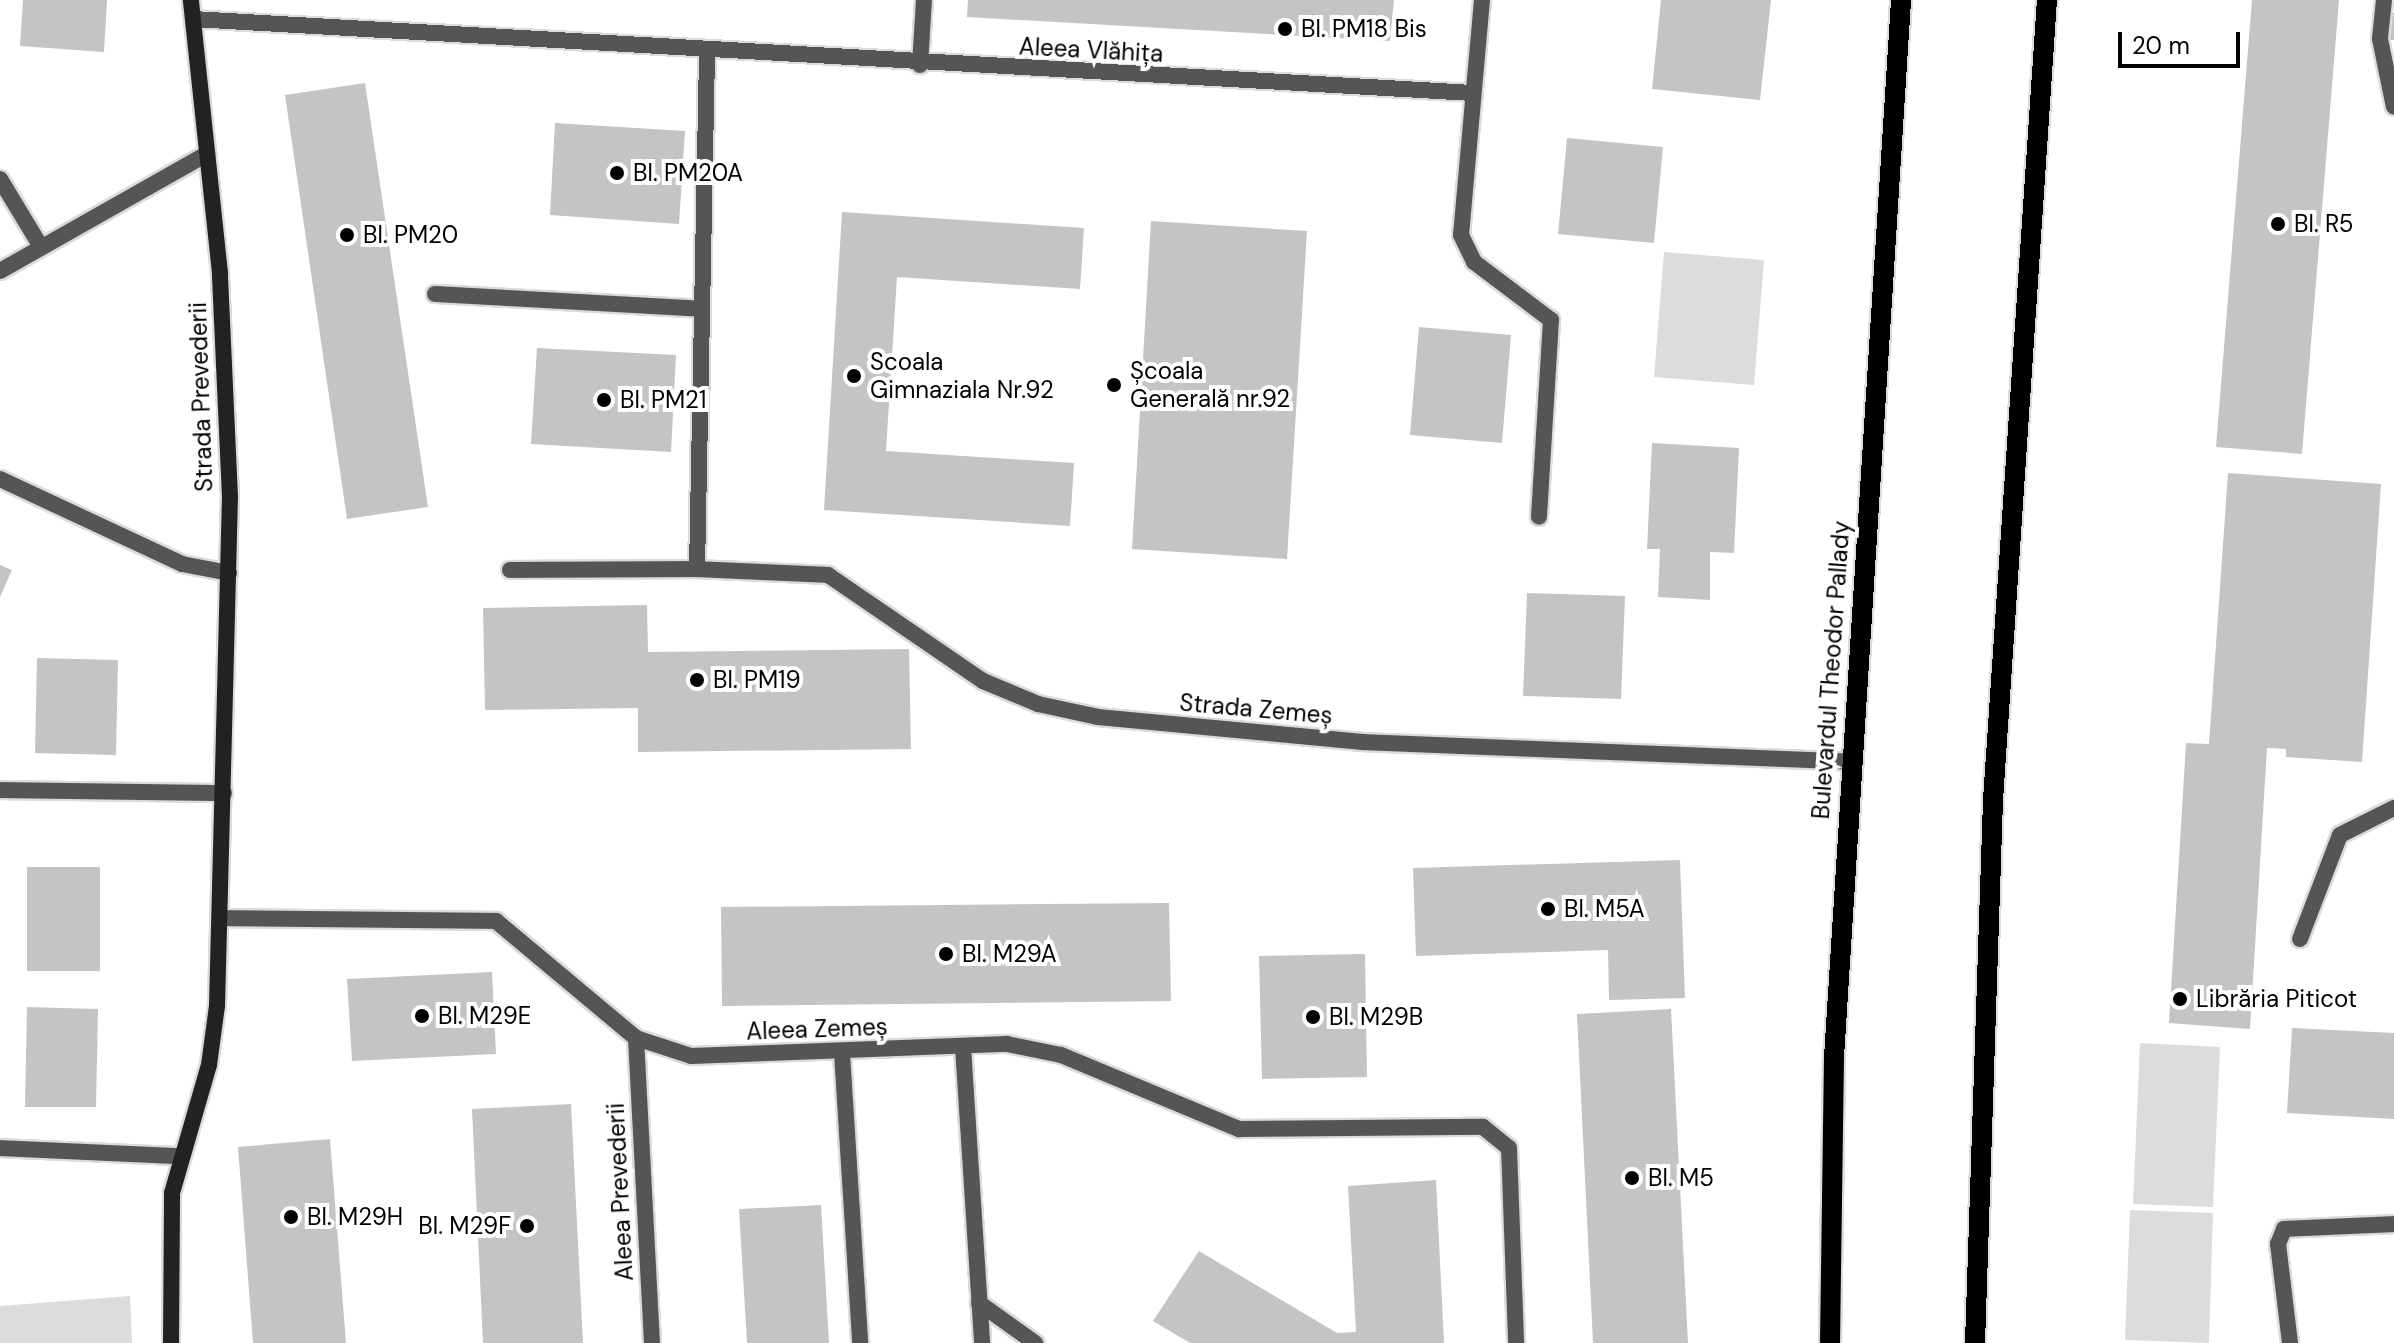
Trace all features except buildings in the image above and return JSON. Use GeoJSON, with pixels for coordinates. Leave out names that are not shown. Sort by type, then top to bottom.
{"type":"FeatureCollection","features":[{"type":"Feature","properties":{"kind":"main road","name":"Bulevardul Theodor Pallady"},"geometry":{"type":"LineString","coordinates":[[1830,1343],[1834,1057],[1901,0]]}},
{"type":"Feature","properties":{"kind":"main road"},"geometry":{"type":"LineString","coordinates":[[1975,1343],[1993,800],[2047,0]]}},
{"type":"Feature","properties":{"kind":"street","name":"Strada Prevederii"},"geometry":{"type":"LineString","coordinates":[[171,1343],[169,1229],[178,1156],[209,1065],[220,918],[229,573],[227,374],[191,0]]}},
{"type":"Feature","properties":{"kind":"street"},"geometry":{"type":"LineString","coordinates":[[920,65],[924,0]]}},
{"type":"Feature","properties":{"kind":"street"},"geometry":{"type":"LineString","coordinates":[[1482,0],[1464,250],[1551,320],[1539,517]]}},
{"type":"Feature","properties":{"kind":"street"},"geometry":{"type":"LineString","coordinates":[[2384,0],[2380,39],[2394,107]]}},
{"type":"Feature","properties":{"kind":"street","name":"Aleea Vlăhița"},"geometry":{"type":"LineString","coordinates":[[193,19],[707,54],[1473,93]]}},
{"type":"Feature","properties":{"kind":"street"},"geometry":{"type":"LineString","coordinates":[[697,569],[707,54]]}},
{"type":"Feature","properties":{"kind":"street"},"geometry":{"type":"LineString","coordinates":[[0,271],[207,154]]}},
{"type":"Feature","properties":{"kind":"street"},"geometry":{"type":"LineString","coordinates":[[0,179],[41,247]]}},
{"type":"Feature","properties":{"kind":"street"},"geometry":{"type":"LineString","coordinates":[[435,294],[702,309]]}},
{"type":"Feature","properties":{"kind":"street"},"geometry":{"type":"LineString","coordinates":[[0,479],[182,564],[229,573]]}},
{"type":"Feature","properties":{"kind":"street","name":"Strada Zemeș"},"geometry":{"type":"LineString","coordinates":[[510,570],[697,569],[828,575],[983,681],[1038,704],[1098,717],[1363,742],[1851,762]]}},
{"type":"Feature","properties":{"kind":"street"},"geometry":{"type":"LineString","coordinates":[[0,790],[224,793]]}},
{"type":"Feature","properties":{"kind":"street"},"geometry":{"type":"LineString","coordinates":[[2300,939],[2340,835],[2394,808]]}},
{"type":"Feature","properties":{"kind":"street","name":"Aleea Zemeș"},"geometry":{"type":"LineString","coordinates":[[220,918],[496,921],[636,1038],[691,1056],[963,1047],[1038,1048],[1239,1129],[1483,1127],[1509,1148],[1516,1343]]}},
{"type":"Feature","properties":{"kind":"street","name":"Aleea Prevederii"},"geometry":{"type":"LineString","coordinates":[[636,1038],[652,1343]]}},
{"type":"Feature","properties":{"kind":"street"},"geometry":{"type":"LineString","coordinates":[[963,1047],[982,1343]]}},
{"type":"Feature","properties":{"kind":"street"},"geometry":{"type":"LineString","coordinates":[[842,1053],[860,1343]]}},
{"type":"Feature","properties":{"kind":"street"},"geometry":{"type":"LineString","coordinates":[[0,1148],[178,1156]]}},
{"type":"Feature","properties":{"kind":"street"},"geometry":{"type":"LineString","coordinates":[[2290,1343],[2278,1244],[2284,1229],[2394,1224]]}},
{"type":"Feature","properties":{"kind":"street"},"geometry":{"type":"LineString","coordinates":[[979,1303],[1035,1343]]}},
{"type":"Feature","properties":{"kind":"shaded area"},"geometry":{"type":"Polygon","coordinates":[[[1664,252],[1764,260],[1754,385],[1654,377],[1664,252]]]}},
{"type":"Feature","properties":{"kind":"shaded area"},"geometry":{"type":"Polygon","coordinates":[[[2140,1043],[2220,1047],[2213,1207],[2133,1204],[2140,1043]]]}},
{"type":"Feature","properties":{"kind":"shaded area"},"geometry":{"type":"Polygon","coordinates":[[[2130,1210],[2213,1213],[2209,1343],[2125,1340],[2130,1210]]]}},
{"type":"Feature","properties":{"kind":"shaded area"},"geometry":{"type":"Polygon","coordinates":[[[130,1296],[132,1343],[0,1343],[0,1306],[130,1296]]]}},
{"type":"Feature","properties":{"kind":"place","name":"Bl. PM18 Bis"},"geometry":{"type":"Point","coordinates":[1285,29]}},
{"type":"Feature","properties":{"kind":"place","name":"Bl. PM20A"},"geometry":{"type":"Point","coordinates":[617,173]}},
{"type":"Feature","properties":{"kind":"place","name":"Bl. R5"},"geometry":{"type":"Point","coordinates":[2278,224]}},
{"type":"Feature","properties":{"kind":"place","name":"Bl. PM20"},"geometry":{"type":"Point","coordinates":[347,235]}},
{"type":"Feature","properties":{"kind":"place","name":"Scoala Gimnaziala Nr.92"},"geometry":{"type":"Point","coordinates":[854,376]}},
{"type":"Feature","properties":{"kind":"place","name":"Școala Generală nr.92"},"geometry":{"type":"Point","coordinates":[1114,385]}},
{"type":"Feature","properties":{"kind":"place","name":"Bl. PM21"},"geometry":{"type":"Point","coordinates":[604,400]}},
{"type":"Feature","properties":{"kind":"place","name":"Bl. PM19"},"geometry":{"type":"Point","coordinates":[697,680]}},
{"type":"Feature","properties":{"kind":"place","name":"Bl. M5A"},"geometry":{"type":"Point","coordinates":[1548,909]}},
{"type":"Feature","properties":{"kind":"place","name":"Bl. M29A"},"geometry":{"type":"Point","coordinates":[946,954]}},
{"type":"Feature","properties":{"kind":"place","name":"Librăria Piticot"},"geometry":{"type":"Point","coordinates":[2180,999]}},
{"type":"Feature","properties":{"kind":"place","name":"Bl. M29E"},"geometry":{"type":"Point","coordinates":[422,1016]}},
{"type":"Feature","properties":{"kind":"place","name":"Bl. M29B"},"geometry":{"type":"Point","coordinates":[1313,1017]}},
{"type":"Feature","properties":{"kind":"place","name":"Bl. M5"},"geometry":{"type":"Point","coordinates":[1632,1178]}},
{"type":"Feature","properties":{"kind":"place","name":"Bl. M29H"},"geometry":{"type":"Point","coordinates":[291,1217]}},
{"type":"Feature","properties":{"kind":"place","name":"Bl. M29F"},"geometry":{"type":"Point","coordinates":[527,1226]}}]}
